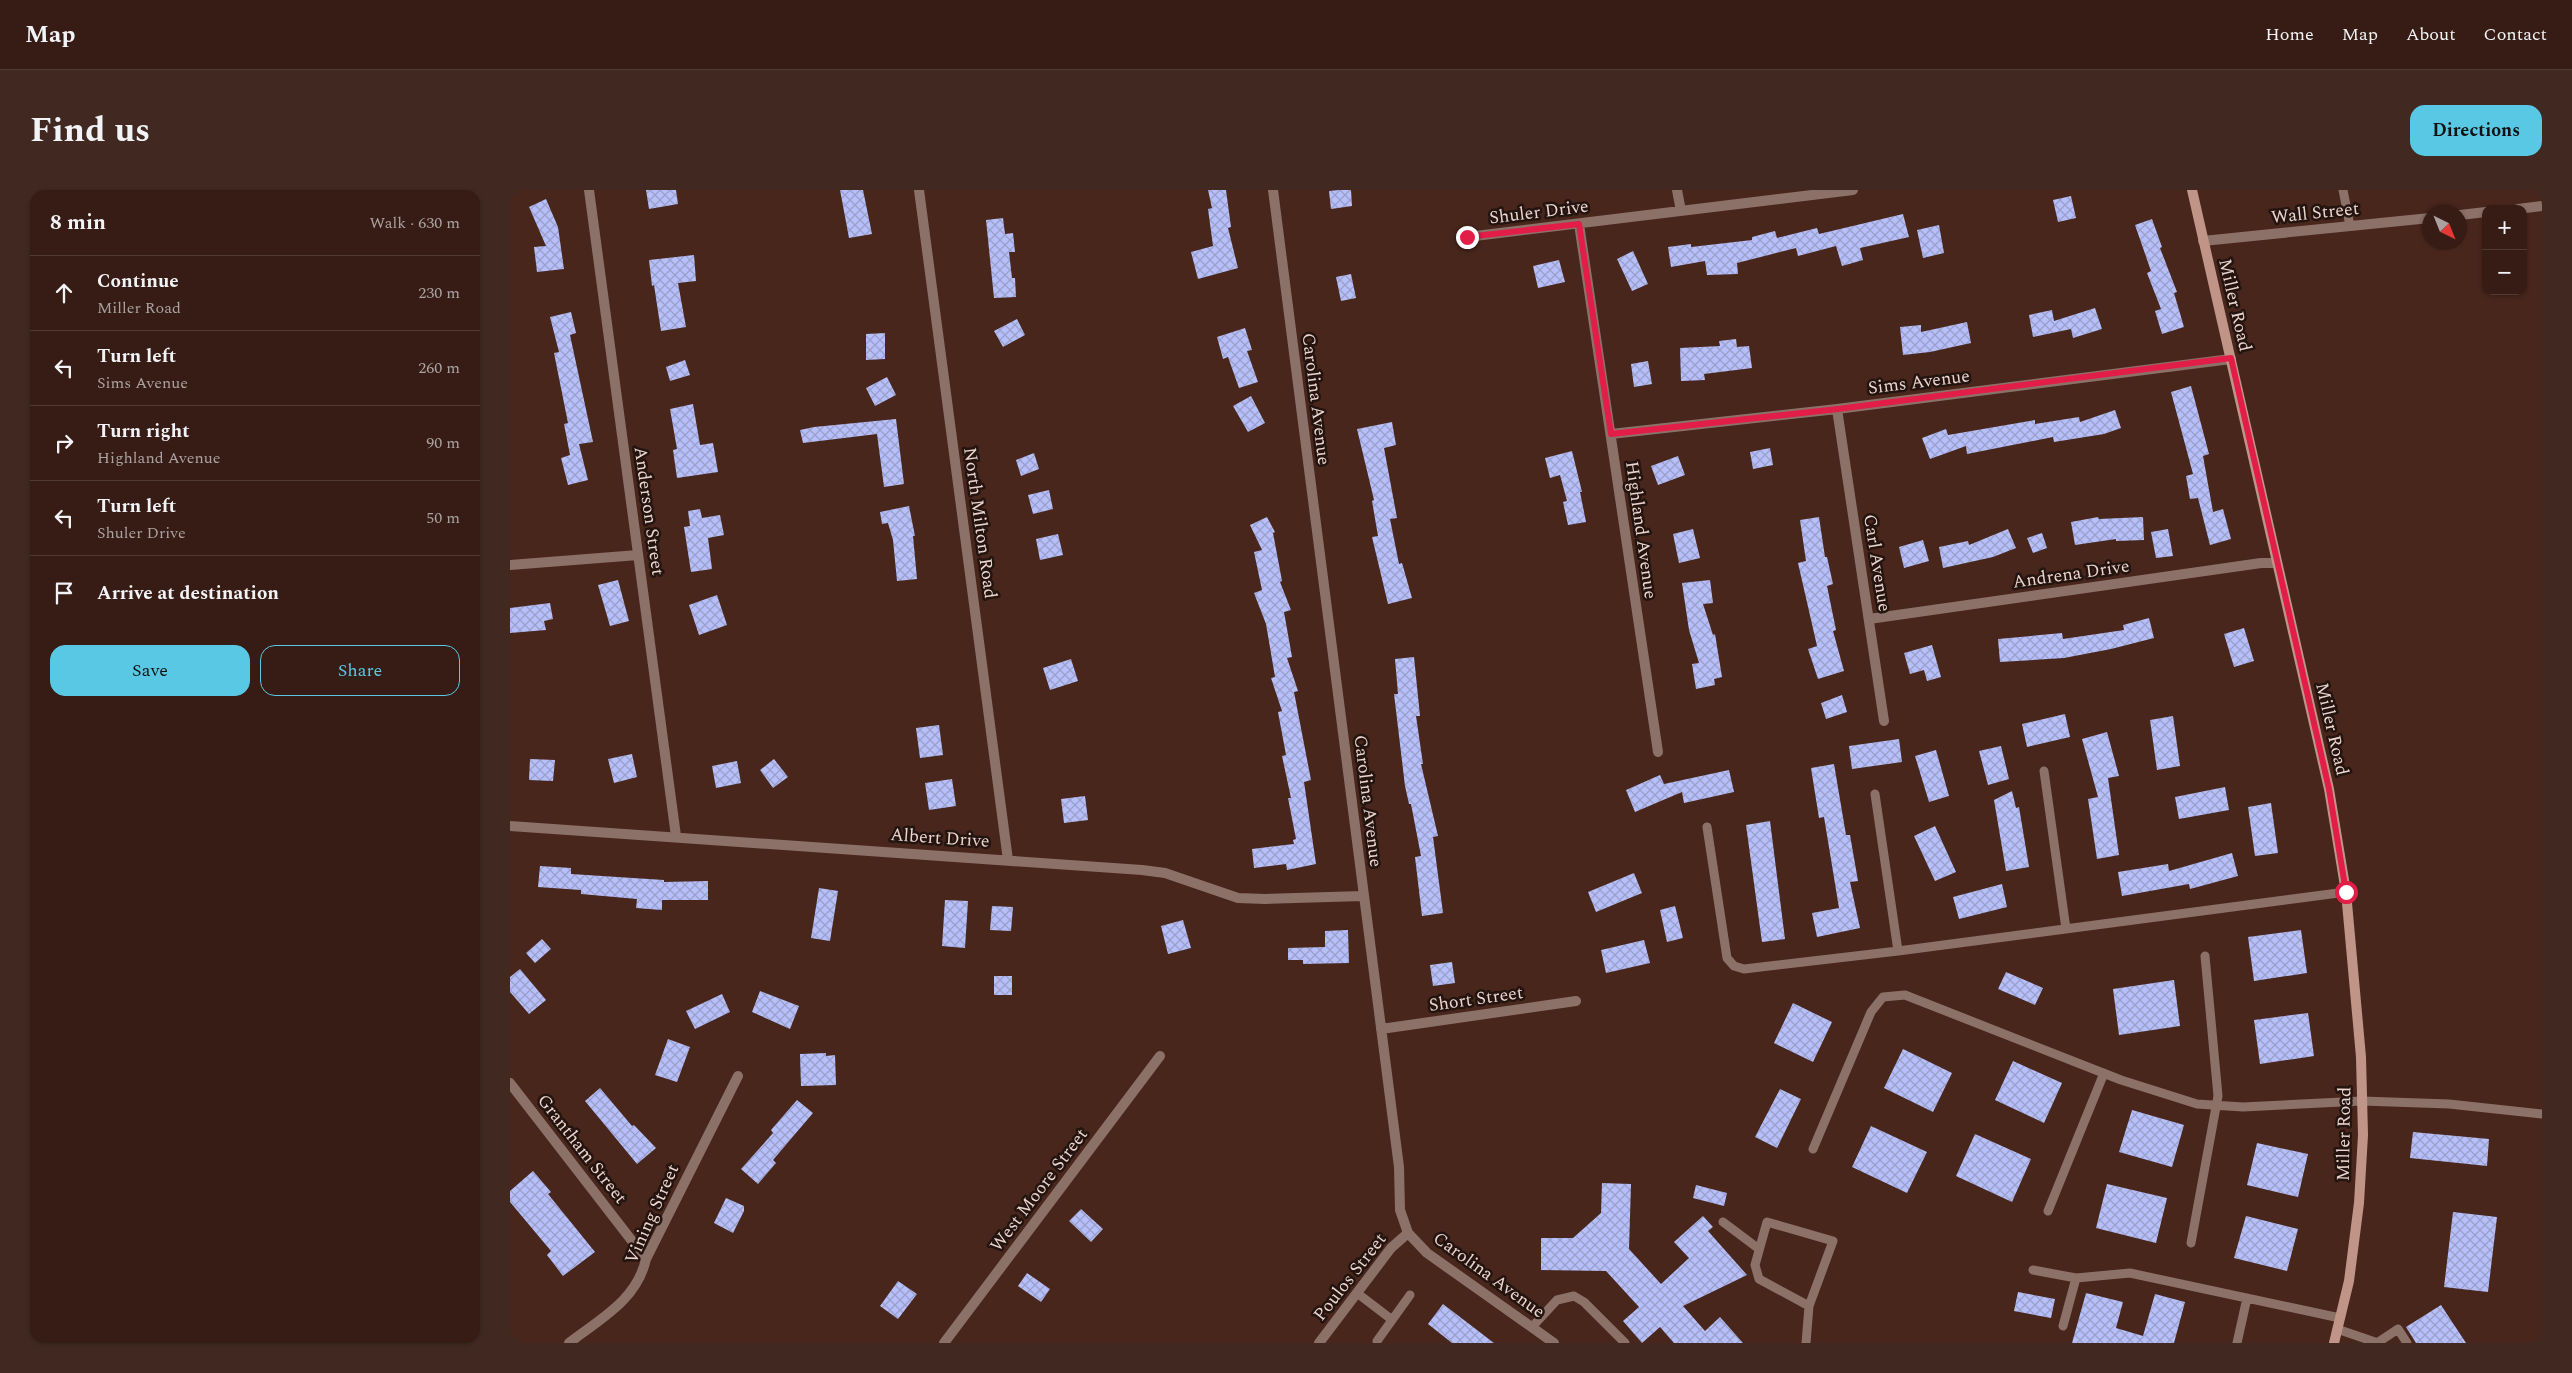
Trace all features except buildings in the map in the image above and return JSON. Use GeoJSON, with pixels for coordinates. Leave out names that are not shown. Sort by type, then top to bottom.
{"type":"FeatureCollection","features":[{"type":"Feature","properties":{"kind":"main road","name":"Miller Road"},"geometry":{"type":"LineString","coordinates":[[2192,190],[2329,789],[2346,892],[2356,982],[2362,1135],[2359,1203],[2349,1281],[2334,1343]]}},
{"type":"Feature","properties":{"kind":"street","name":"Anderson Street"},"geometry":{"type":"LineString","coordinates":[[589,190],[676,836]]}},
{"type":"Feature","properties":{"kind":"street","name":"North Milton Road"},"geometry":{"type":"LineString","coordinates":[[919,190],[1008,860]]}},
{"type":"Feature","properties":{"kind":"street","name":"Carolina Avenue"},"geometry":{"type":"LineString","coordinates":[[1273,190],[1399,1166],[1400,1210],[1408,1233],[1427,1252],[1554,1343]]}},
{"type":"Feature","properties":{"kind":"street"},"geometry":{"type":"LineString","coordinates":[[1677,190],[1681,211]]}},
{"type":"Feature","properties":{"kind":"street","name":"Shuler Drive"},"geometry":{"type":"LineString","coordinates":[[1467,237],[1853,190]]}},
{"type":"Feature","properties":{"kind":"street"},"geometry":{"type":"LineString","coordinates":[[2527,208],[2542,206]]}},
{"type":"Feature","properties":{"kind":"street"},"geometry":{"type":"LineString","coordinates":[[2467,214],[2482,212]]}},
{"type":"Feature","properties":{"kind":"street","name":"Wall Street"},"geometry":{"type":"LineString","coordinates":[[2203,241],[2422,219]]}},
{"type":"Feature","properties":{"kind":"street","name":"Highland Avenue"},"geometry":{"type":"LineString","coordinates":[[1579,224],[1658,752]]}},
{"type":"Feature","properties":{"kind":"street","name":"Sims Avenue"},"geometry":{"type":"LineString","coordinates":[[1611,434],[1838,409],[2231,358]]}},
{"type":"Feature","properties":{"kind":"street","name":"Carl Avenue"},"geometry":{"type":"LineString","coordinates":[[1838,409],[1884,721]]}},
{"type":"Feature","properties":{"kind":"street"},"geometry":{"type":"LineString","coordinates":[[510,565],[638,555]]}},
{"type":"Feature","properties":{"kind":"street","name":"Andrena Drive"},"geometry":{"type":"LineString","coordinates":[[1869,619],[2261,563],[2277,563]]}},
{"type":"Feature","properties":{"kind":"street","name":"Albert Drive"},"geometry":{"type":"LineString","coordinates":[[510,826],[676,836],[1164,873],[1238,898],[1363,896]]}},
{"type":"Feature","properties":{"kind":"street","name":"Short Street"},"geometry":{"type":"LineString","coordinates":[[1381,1029],[1576,1001]]}},
{"type":"Feature","properties":{"kind":"street","name":"West Moore Street"},"geometry":{"type":"LineString","coordinates":[[944,1343],[1160,1056]]}},
{"type":"Feature","properties":{"kind":"street","name":"Vining Street"},"geometry":{"type":"LineString","coordinates":[[569,1343],[618,1306],[630,1295],[641,1278],[646,1259],[738,1076]]}},
{"type":"Feature","properties":{"kind":"street","name":"Grantham Street"},"geometry":{"type":"LineString","coordinates":[[510,1083],[646,1259]]}},
{"type":"Feature","properties":{"kind":"street","name":"Poulos Street"},"geometry":{"type":"LineString","coordinates":[[1319,1343],[1391,1248],[1408,1233]]}},
{"type":"Feature","properties":{"kind":"lane"},"geometry":{"type":"LineString","coordinates":[[2343,190],[2350,226]]}},
{"type":"Feature","properties":{"kind":"lane"},"geometry":{"type":"LineString","coordinates":[[2044,771],[2066,930]]}},
{"type":"Feature","properties":{"kind":"lane"},"geometry":{"type":"LineString","coordinates":[[1874,794],[1898,950]]}},
{"type":"Feature","properties":{"kind":"lane"},"geometry":{"type":"LineString","coordinates":[[1707,827],[1727,958],[1734,966],[1744,969],[2066,930],[2346,892]]}},
{"type":"Feature","properties":{"kind":"lane"},"geometry":{"type":"LineString","coordinates":[[2191,1244],[2216,1106],[2218,1082],[2205,956]]}},
{"type":"Feature","properties":{"kind":"lane"},"geometry":{"type":"LineString","coordinates":[[1813,1149],[1871,1012],[1884,997],[1905,995],[2168,1096],[2216,1106],[2243,1108],[2362,1101],[2450,1104],[2542,1114]]}},
{"type":"Feature","properties":{"kind":"lane"},"geometry":{"type":"LineString","coordinates":[[2048,1211],[2104,1073]]}},
{"type":"Feature","properties":{"kind":"lane"},"geometry":{"type":"LineString","coordinates":[[1723,1222],[1760,1249]]}},
{"type":"Feature","properties":{"kind":"lane"},"geometry":{"type":"LineString","coordinates":[[1806,1343],[1809,1306],[1833,1241],[1767,1222],[1755,1265],[1759,1279],[1809,1306]]}},
{"type":"Feature","properties":{"kind":"lane"},"geometry":{"type":"LineString","coordinates":[[2033,1270],[2076,1278],[2130,1273],[2340,1318]]}},
{"type":"Feature","properties":{"kind":"lane"},"geometry":{"type":"LineString","coordinates":[[2063,1326],[2076,1278]]}},
{"type":"Feature","properties":{"kind":"lane"},"geometry":{"type":"LineString","coordinates":[[1357,1293],[1391,1319]]}},
{"type":"Feature","properties":{"kind":"lane"},"geometry":{"type":"LineString","coordinates":[[1377,1341],[1410,1295]]}},
{"type":"Feature","properties":{"kind":"lane"},"geometry":{"type":"LineString","coordinates":[[1532,1326],[1558,1300],[1574,1296],[1584,1302],[1625,1343]]}},
{"type":"Feature","properties":{"kind":"lane"},"geometry":{"type":"LineString","coordinates":[[2237,1343],[2247,1298]]}},
{"type":"Feature","properties":{"kind":"lane"},"geometry":{"type":"LineString","coordinates":[[2337,1329],[2377,1343],[2398,1329],[2407,1343]]}},
{"type":"Feature","properties":{"kind":"route"},"geometry":{"type":"LineString","coordinates":[[1467,237],[1579,224],[1611,434],[1838,409],[2231,358],[2329,789],[2346,892]]}}]}
